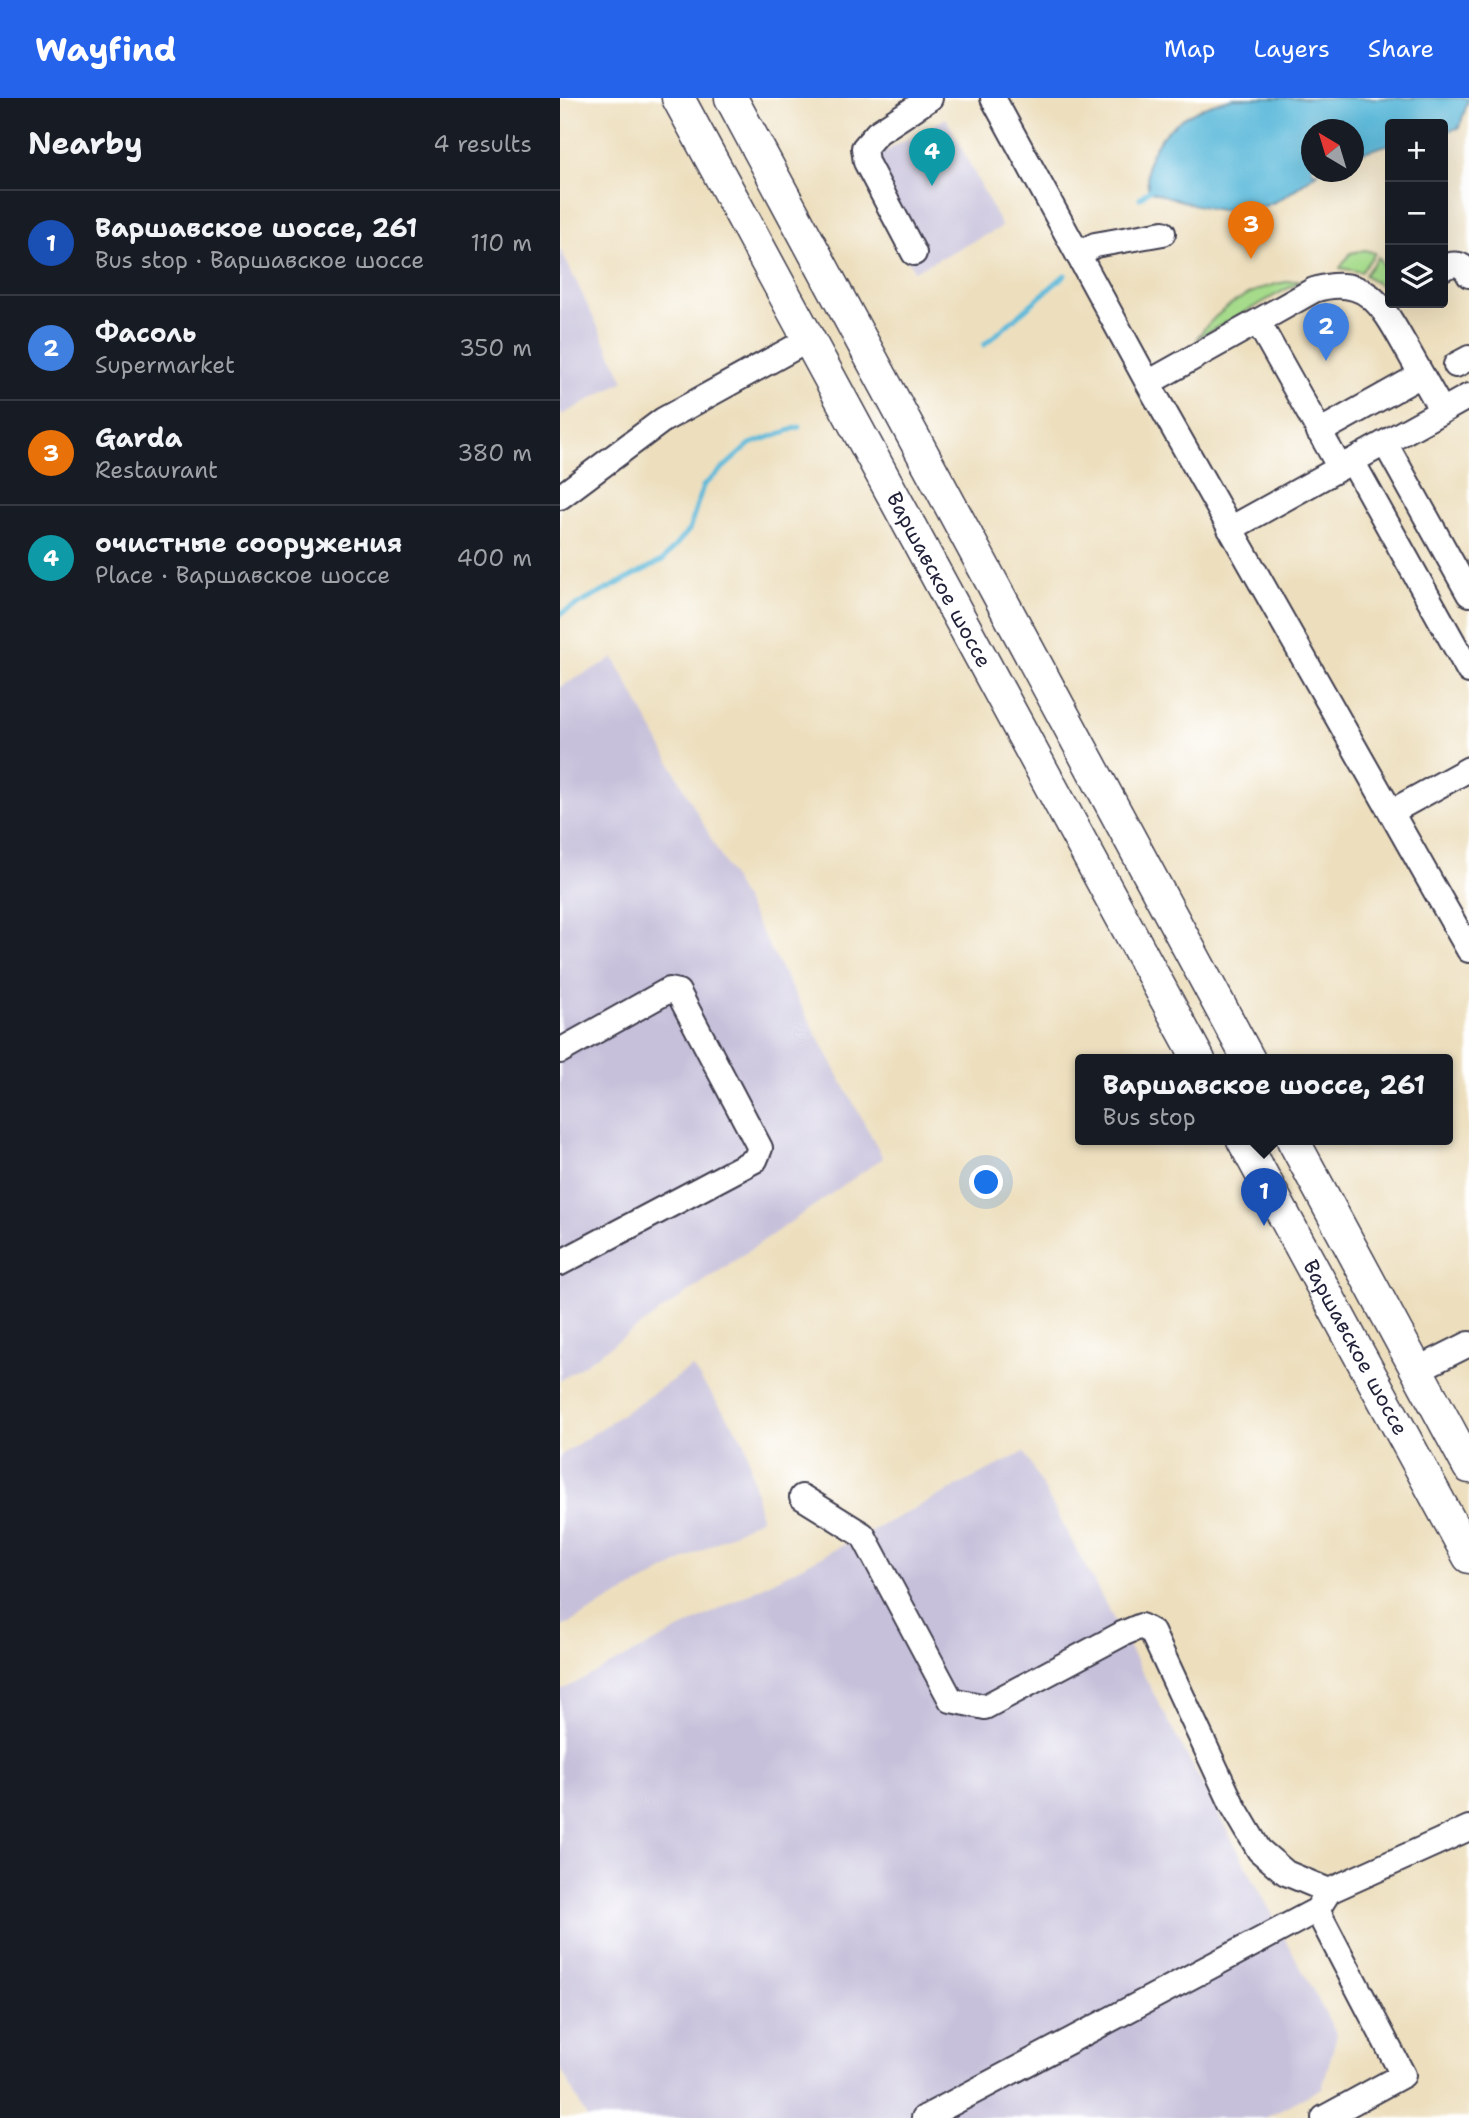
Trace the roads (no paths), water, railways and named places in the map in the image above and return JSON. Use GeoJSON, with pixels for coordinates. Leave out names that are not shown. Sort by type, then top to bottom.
{"type":"FeatureCollection","features":[{"type":"Feature","properties":{"kind":"main road","name":"Варшавское шоссе"},"geometry":{"type":"LineString","coordinates":[[678,98],[1196,1054]]}},
{"type":"Feature","properties":{"kind":"main road","name":"Варшавское шоссе"},"geometry":{"type":"LineString","coordinates":[[730,98],[1246,1054]]}},
{"type":"Feature","properties":{"kind":"main road","name":"Варшавское шоссе"},"geometry":{"type":"LineString","coordinates":[[1246,1145],[1469,1557]]}},
{"type":"Feature","properties":{"kind":"main road","name":"Варшавское шоссе"},"geometry":{"type":"LineString","coordinates":[[1296,1145],[1469,1467]]}},
{"type":"Feature","properties":{"kind":"street"},"geometry":{"type":"LineString","coordinates":[[914,253],[866,162],[864,148],[877,133],[930,98]]}},
{"type":"Feature","properties":{"kind":"street"},"geometry":{"type":"LineString","coordinates":[[993,98],[1148,383],[1469,950]]}},
{"type":"Feature","properties":{"kind":"street"},"geometry":{"type":"LineString","coordinates":[[1078,255],[1095,245],[1163,233]]}},
{"type":"Feature","properties":{"kind":"street"},"geometry":{"type":"LineString","coordinates":[[1448,266],[1455,263],[1461,265],[1469,275]]}},
{"type":"Feature","properties":{"kind":"street"},"geometry":{"type":"LineString","coordinates":[[1148,383],[1314,290],[1329,285],[1349,286],[1376,300],[1442,411]]}},
{"type":"Feature","properties":{"kind":"street"},"geometry":{"type":"LineString","coordinates":[[1258,321],[1319,432],[1346,464],[1469,671]]}},
{"type":"Feature","properties":{"kind":"street"},"geometry":{"type":"LineString","coordinates":[[560,497],[663,420],[808,340]]}},
{"type":"Feature","properties":{"kind":"street"},"geometry":{"type":"LineString","coordinates":[[1319,432],[1421,375]]}},
{"type":"Feature","properties":{"kind":"street"},"geometry":{"type":"LineString","coordinates":[[1230,529],[1469,396]]}},
{"type":"Feature","properties":{"kind":"street"},"geometry":{"type":"LineString","coordinates":[[1385,443],[1469,594]]}},
{"type":"Feature","properties":{"kind":"street"},"geometry":{"type":"LineString","coordinates":[[1391,812],[1469,769]]}},
{"type":"Feature","properties":{"kind":"street"},"geometry":{"type":"LineString","coordinates":[[560,1264],[755,1160],[760,1148],[678,992],[669,990],[562,1045]]}},
{"type":"Feature","properties":{"kind":"street"},"geometry":{"type":"LineString","coordinates":[[1417,1370],[1469,1344]]}},
{"type":"Feature","properties":{"kind":"street"},"geometry":{"type":"LineString","coordinates":[[802,1497],[863,1535],[951,1700],[985,1707],[1122,1634],[1141,1626],[1152,1632],[1231,1804],[1259,1850],[1323,1900],[1404,2075],[1324,2118]]}},
{"type":"Feature","properties":{"kind":"street"},"geometry":{"type":"LineString","coordinates":[[924,2118],[1323,1900],[1469,1828]]}},
{"type":"Feature","properties":{"kind":"water"},"geometry":{"type":"Polygon","coordinates":[[[1234,98],[1469,98],[1459,128],[1448,131],[1448,119],[1385,119],[1385,146],[1364,152],[1364,119],[1301,119],[1301,182],[1304,182],[1284,197],[1257,208],[1210,208],[1148,190],[1148,162],[1162,137],[1182,119],[1234,98]]]}},
{"type":"Feature","properties":{"kind":"waterway"},"geometry":{"type":"LineString","coordinates":[[1140,198],[1154,186]]}},
{"type":"Feature","properties":{"kind":"waterway"},"geometry":{"type":"LineString","coordinates":[[984,345],[1065,275]]}},
{"type":"Feature","properties":{"kind":"waterway"},"geometry":{"type":"LineString","coordinates":[[560,614],[663,560],[689,530],[703,486],[750,444],[799,427]]}},
{"type":"Feature","properties":{"kind":"place","name":"очистные сооружения"},"geometry":{"type":"Point","coordinates":[932,186]}},
{"type":"Feature","properties":{"kind":"place","name":"Garda"},"geometry":{"type":"Point","coordinates":[1251,259]}},
{"type":"Feature","properties":{"kind":"place","name":"Фасоль"},"geometry":{"type":"Point","coordinates":[1326,361]}},
{"type":"Feature","properties":{"kind":"place","name":"Варшавское шоссе, 261"},"geometry":{"type":"Point","coordinates":[1264,1226]}}]}
